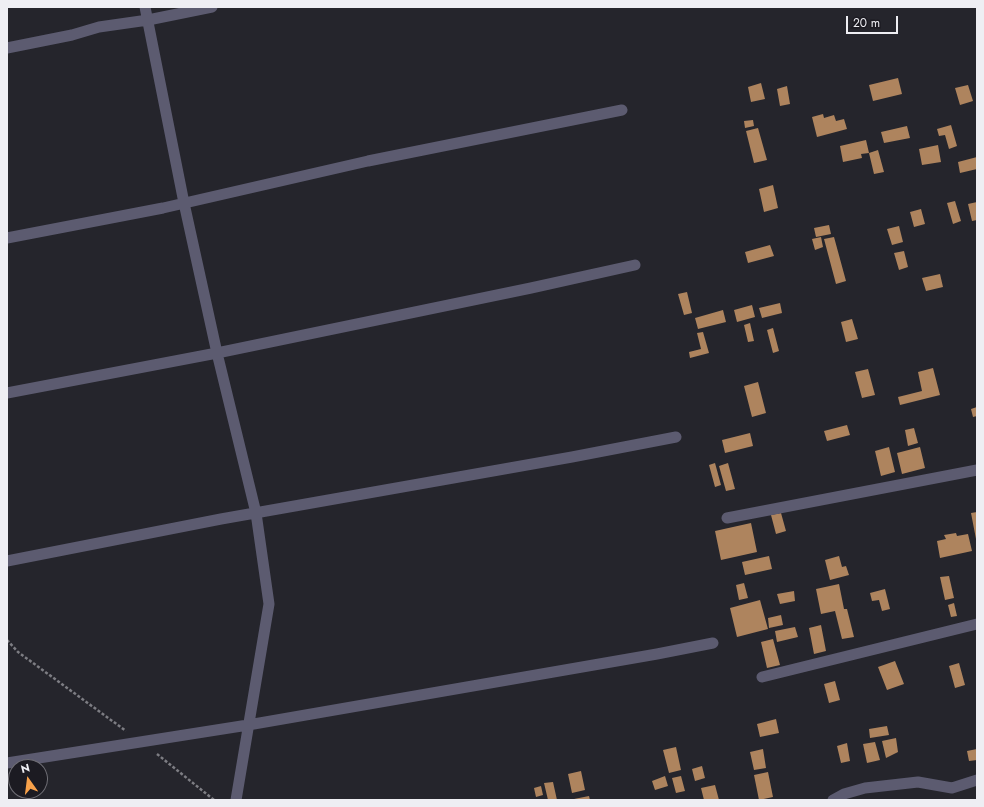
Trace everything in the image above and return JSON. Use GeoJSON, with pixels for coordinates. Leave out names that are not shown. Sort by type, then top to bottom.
{"type":"FeatureCollection","features":[{"type":"Feature","properties":{"kind":"street"},"geometry":{"type":"LineString","coordinates":[[146,7],[184,203],[217,353],[256,513],[269,604],[236,800]]}},
{"type":"Feature","properties":{"kind":"street"},"geometry":{"type":"LineString","coordinates":[[7,48],[72,35],[99,27],[148,20],[212,7]]}},
{"type":"Feature","properties":{"kind":"street"},"geometry":{"type":"LineString","coordinates":[[7,238],[184,203],[368,161],[622,110]]}},
{"type":"Feature","properties":{"kind":"street"},"geometry":{"type":"LineString","coordinates":[[7,393],[217,353],[531,288],[636,264]]}},
{"type":"Feature","properties":{"kind":"street"},"geometry":{"type":"LineString","coordinates":[[7,561],[256,513],[572,457],[676,436]]}},
{"type":"Feature","properties":{"kind":"street"},"geometry":{"type":"LineString","coordinates":[[727,518],[977,470]]}},
{"type":"Feature","properties":{"kind":"street"},"geometry":{"type":"LineString","coordinates":[[762,678],[977,624]]}},
{"type":"Feature","properties":{"kind":"street"},"geometry":{"type":"LineString","coordinates":[[7,763],[248,725],[713,643]]}},
{"type":"Feature","properties":{"kind":"street"},"geometry":{"type":"LineString","coordinates":[[833,800],[844,794],[865,788],[918,782],[952,788],[977,780]]}},
{"type":"Feature","properties":{"kind":"path"},"geometry":{"type":"LineString","coordinates":[[7,640],[18,652],[141,741],[214,800]]}},
{"type":"Feature","properties":{"kind":"building"},"geometry":{"type":"Polygon","coordinates":[[[898,78],[902,94],[873,101],[869,85],[898,78]]]}},
{"type":"Feature","properties":{"kind":"building"},"geometry":{"type":"Polygon","coordinates":[[[761,83],[765,99],[751,102],[748,87],[761,83]]]}},
{"type":"Feature","properties":{"kind":"building"},"geometry":{"type":"Polygon","coordinates":[[[968,85],[973,101],[960,105],[955,88],[968,85]]]}},
{"type":"Feature","properties":{"kind":"building"},"geometry":{"type":"Polygon","coordinates":[[[787,86],[790,104],[780,106],[777,89],[787,86]]]}},
{"type":"Feature","properties":{"kind":"building"},"geometry":{"type":"Polygon","coordinates":[[[823,114],[824,118],[834,115],[836,121],[844,119],[847,129],[817,137],[812,117],[823,114]]]}},
{"type":"Feature","properties":{"kind":"building"},"geometry":{"type":"Polygon","coordinates":[[[753,120],[754,126],[745,128],[744,121],[753,120]]]}},
{"type":"Feature","properties":{"kind":"building"},"geometry":{"type":"Polygon","coordinates":[[[951,125],[957,146],[949,149],[945,135],[939,136],[937,129],[951,125]]]}},
{"type":"Feature","properties":{"kind":"building"},"geometry":{"type":"Polygon","coordinates":[[[907,126],[910,138],[884,143],[881,132],[907,126]]]}},
{"type":"Feature","properties":{"kind":"building"},"geometry":{"type":"Polygon","coordinates":[[[758,128],[767,160],[754,163],[746,131],[758,128]]]}},
{"type":"Feature","properties":{"kind":"building"},"geometry":{"type":"Polygon","coordinates":[[[866,140],[869,153],[861,154],[862,158],[843,162],[840,146],[866,140]]]}},
{"type":"Feature","properties":{"kind":"building"},"geometry":{"type":"Polygon","coordinates":[[[938,145],[941,162],[922,165],[919,149],[938,145]]]}},
{"type":"Feature","properties":{"kind":"building"},"geometry":{"type":"Polygon","coordinates":[[[878,150],[884,172],[874,174],[869,153],[878,150]]]}},
{"type":"Feature","properties":{"kind":"building"},"geometry":{"type":"Polygon","coordinates":[[[977,157],[977,169],[960,173],[958,162],[977,157]]]}},
{"type":"Feature","properties":{"kind":"building"},"geometry":{"type":"Polygon","coordinates":[[[773,185],[778,208],[764,212],[759,189],[773,185]]]}},
{"type":"Feature","properties":{"kind":"building"},"geometry":{"type":"Polygon","coordinates":[[[955,201],[961,221],[953,224],[947,203],[955,201]]]}},
{"type":"Feature","properties":{"kind":"building"},"geometry":{"type":"Polygon","coordinates":[[[977,202],[977,220],[972,221],[968,204],[977,202]]]}},
{"type":"Feature","properties":{"kind":"building"},"geometry":{"type":"Polygon","coordinates":[[[921,209],[925,224],[914,227],[910,212],[921,209]]]}},
{"type":"Feature","properties":{"kind":"building"},"geometry":{"type":"Polygon","coordinates":[[[829,225],[831,234],[816,237],[814,228],[829,225]]]}},
{"type":"Feature","properties":{"kind":"building"},"geometry":{"type":"Polygon","coordinates":[[[899,226],[903,242],[892,245],[887,229],[899,226]]]}},
{"type":"Feature","properties":{"kind":"building"},"geometry":{"type":"Polygon","coordinates":[[[821,237],[823,247],[815,250],[812,239],[821,237]]]}},
{"type":"Feature","properties":{"kind":"building"},"geometry":{"type":"Polygon","coordinates":[[[834,237],[846,281],[836,284],[824,239],[834,237]]]}},
{"type":"Feature","properties":{"kind":"building"},"geometry":{"type":"Polygon","coordinates":[[[770,245],[774,256],[748,263],[745,252],[770,245]]]}},
{"type":"Feature","properties":{"kind":"building"},"geometry":{"type":"Polygon","coordinates":[[[904,251],[908,267],[899,270],[894,253],[904,251]]]}},
{"type":"Feature","properties":{"kind":"building"},"geometry":{"type":"Polygon","coordinates":[[[940,274],[943,287],[926,291],[922,278],[940,274]]]}},
{"type":"Feature","properties":{"kind":"building"},"geometry":{"type":"Polygon","coordinates":[[[687,292],[692,313],[684,315],[678,294],[687,292]]]}},
{"type":"Feature","properties":{"kind":"building"},"geometry":{"type":"Polygon","coordinates":[[[780,303],[782,313],[762,318],[759,308],[780,303]]]}},
{"type":"Feature","properties":{"kind":"building"},"geometry":{"type":"Polygon","coordinates":[[[752,305],[755,317],[737,322],[734,310],[752,305]]]}},
{"type":"Feature","properties":{"kind":"building"},"geometry":{"type":"Polygon","coordinates":[[[723,310],[726,322],[698,329],[695,318],[723,310]]]}},
{"type":"Feature","properties":{"kind":"building"},"geometry":{"type":"Polygon","coordinates":[[[852,319],[858,339],[846,342],[841,322],[852,319]]]}},
{"type":"Feature","properties":{"kind":"building"},"geometry":{"type":"Polygon","coordinates":[[[750,323],[754,341],[748,342],[744,325],[750,323]]]}},
{"type":"Feature","properties":{"kind":"building"},"geometry":{"type":"Polygon","coordinates":[[[773,328],[779,351],[773,353],[767,330],[773,328]]]}},
{"type":"Feature","properties":{"kind":"building"},"geometry":{"type":"Polygon","coordinates":[[[703,332],[709,353],[690,358],[689,352],[701,349],[697,333],[703,332]]]}},
{"type":"Feature","properties":{"kind":"building"},"geometry":{"type":"Polygon","coordinates":[[[933,368],[940,395],[900,405],[898,397],[922,391],[918,372],[933,368]]]}},
{"type":"Feature","properties":{"kind":"building"},"geometry":{"type":"Polygon","coordinates":[[[868,369],[875,395],[862,398],[855,372],[868,369]]]}},
{"type":"Feature","properties":{"kind":"building"},"geometry":{"type":"Polygon","coordinates":[[[758,382],[766,413],[752,417],[744,386],[758,382]]]}},
{"type":"Feature","properties":{"kind":"building"},"geometry":{"type":"Polygon","coordinates":[[[977,407],[977,416],[973,417],[971,409],[977,407]]]}},
{"type":"Feature","properties":{"kind":"building"},"geometry":{"type":"Polygon","coordinates":[[[847,425],[850,435],[827,441],[824,431],[847,425]]]}},
{"type":"Feature","properties":{"kind":"building"},"geometry":{"type":"Polygon","coordinates":[[[914,428],[918,443],[908,446],[905,430],[914,428]]]}},
{"type":"Feature","properties":{"kind":"building"},"geometry":{"type":"Polygon","coordinates":[[[750,433],[753,446],[725,453],[722,440],[750,433]]]}},
{"type":"Feature","properties":{"kind":"building"},"geometry":{"type":"Polygon","coordinates":[[[889,447],[895,472],[881,476],[875,451],[889,447]]]}},
{"type":"Feature","properties":{"kind":"building"},"geometry":{"type":"Polygon","coordinates":[[[920,447],[925,468],[902,474],[897,453],[920,447]]]}},
{"type":"Feature","properties":{"kind":"building"},"geometry":{"type":"Polygon","coordinates":[[[715,463],[721,485],[715,487],[709,465],[715,463]]]}},
{"type":"Feature","properties":{"kind":"building"},"geometry":{"type":"Polygon","coordinates":[[[728,463],[735,489],[726,491],[719,466],[728,463]]]}},
{"type":"Feature","properties":{"kind":"building"},"geometry":{"type":"Polygon","coordinates":[[[977,512],[977,539],[976,539],[971,513],[977,512]]]}},
{"type":"Feature","properties":{"kind":"building"},"geometry":{"type":"Polygon","coordinates":[[[781,513],[786,531],[776,534],[771,515],[781,513]]]}},
{"type":"Feature","properties":{"kind":"building"},"geometry":{"type":"Polygon","coordinates":[[[751,523],[757,552],[721,560],[715,531],[751,523]]]}},
{"type":"Feature","properties":{"kind":"building"},"geometry":{"type":"Polygon","coordinates":[[[956,533],[957,536],[968,534],[972,551],[940,558],[937,541],[946,539],[944,535],[956,533]]]}},
{"type":"Feature","properties":{"kind":"building"},"geometry":{"type":"Polygon","coordinates":[[[769,556],[772,569],[745,575],[742,562],[769,556]]]}},
{"type":"Feature","properties":{"kind":"building"},"geometry":{"type":"Polygon","coordinates":[[[839,556],[842,567],[846,566],[849,575],[830,580],[825,560],[839,556]]]}},
{"type":"Feature","properties":{"kind":"building"},"geometry":{"type":"Polygon","coordinates":[[[949,576],[954,598],[945,600],[940,577],[949,576]]]}},
{"type":"Feature","properties":{"kind":"building"},"geometry":{"type":"Polygon","coordinates":[[[744,583],[748,598],[739,600],[736,585],[744,583]]]}},
{"type":"Feature","properties":{"kind":"building"},"geometry":{"type":"Polygon","coordinates":[[[839,584],[844,609],[847,609],[854,637],[842,639],[835,611],[821,614],[816,589],[839,584]]]}},
{"type":"Feature","properties":{"kind":"building"},"geometry":{"type":"Polygon","coordinates":[[[885,589],[890,609],[882,611],[879,600],[872,601],[870,593],[885,589]]]}},
{"type":"Feature","properties":{"kind":"building"},"geometry":{"type":"Polygon","coordinates":[[[794,591],[795,601],[780,604],[777,594],[794,591]]]}},
{"type":"Feature","properties":{"kind":"building"},"geometry":{"type":"Polygon","coordinates":[[[760,600],[768,629],[737,637],[730,608],[760,600]]]}},
{"type":"Feature","properties":{"kind":"building"},"geometry":{"type":"Polygon","coordinates":[[[954,603],[957,616],[951,617],[948,605],[954,603]]]}},
{"type":"Feature","properties":{"kind":"building"},"geometry":{"type":"Polygon","coordinates":[[[781,615],[783,625],[769,628],[768,618],[781,615]]]}},
{"type":"Feature","properties":{"kind":"building"},"geometry":{"type":"Polygon","coordinates":[[[821,625],[826,651],[814,654],[809,628],[821,625]]]}},
{"type":"Feature","properties":{"kind":"building"},"geometry":{"type":"Polygon","coordinates":[[[795,627],[798,637],[777,642],[775,631],[795,627]]]}},
{"type":"Feature","properties":{"kind":"building"},"geometry":{"type":"Polygon","coordinates":[[[773,639],[780,665],[767,668],[761,642],[773,639]]]}},
{"type":"Feature","properties":{"kind":"building"},"geometry":{"type":"Polygon","coordinates":[[[895,661],[904,684],[887,690],[878,667],[895,661]]]}},
{"type":"Feature","properties":{"kind":"building"},"geometry":{"type":"Polygon","coordinates":[[[959,663],[965,685],[955,688],[949,666],[959,663]]]}},
{"type":"Feature","properties":{"kind":"building"},"geometry":{"type":"Polygon","coordinates":[[[835,681],[840,700],[829,703],[824,684],[835,681]]]}},
{"type":"Feature","properties":{"kind":"building"},"geometry":{"type":"Polygon","coordinates":[[[776,719],[779,733],[760,737],[757,724],[776,719]]]}},
{"type":"Feature","properties":{"kind":"building"},"geometry":{"type":"Polygon","coordinates":[[[887,726],[889,735],[870,738],[869,729],[887,726]]]}},
{"type":"Feature","properties":{"kind":"building"},"geometry":{"type":"Polygon","coordinates":[[[896,738],[898,752],[886,758],[882,741],[896,738]]]}},
{"type":"Feature","properties":{"kind":"building"},"geometry":{"type":"Polygon","coordinates":[[[875,742],[880,760],[867,763],[863,744],[875,742]]]}},
{"type":"Feature","properties":{"kind":"building"},"geometry":{"type":"Polygon","coordinates":[[[847,743],[850,761],[841,763],[837,746],[847,743]]]}},
{"type":"Feature","properties":{"kind":"building"},"geometry":{"type":"Polygon","coordinates":[[[676,747],[681,770],[669,773],[663,750],[676,747]]]}},
{"type":"Feature","properties":{"kind":"building"},"geometry":{"type":"Polygon","coordinates":[[[763,749],[766,768],[754,770],[750,752],[763,749]]]}},
{"type":"Feature","properties":{"kind":"building"},"geometry":{"type":"Polygon","coordinates":[[[977,749],[977,760],[969,761],[967,751],[977,749]]]}},
{"type":"Feature","properties":{"kind":"building"},"geometry":{"type":"Polygon","coordinates":[[[702,766],[705,778],[695,781],[692,769],[702,766]]]}},
{"type":"Feature","properties":{"kind":"building"},"geometry":{"type":"Polygon","coordinates":[[[581,771],[585,790],[572,793],[568,774],[581,771]]]}},
{"type":"Feature","properties":{"kind":"building"},"geometry":{"type":"Polygon","coordinates":[[[768,772],[773,797],[759,800],[754,775],[768,772]]]}},
{"type":"Feature","properties":{"kind":"building"},"geometry":{"type":"Polygon","coordinates":[[[665,776],[668,786],[655,790],[652,781],[665,776]]]}},
{"type":"Feature","properties":{"kind":"building"},"geometry":{"type":"Polygon","coordinates":[[[681,776],[685,791],[676,793],[672,778],[681,776]]]}},
{"type":"Feature","properties":{"kind":"building"},"geometry":{"type":"Polygon","coordinates":[[[553,782],[557,800],[548,800],[544,783],[553,782]]]}},
{"type":"Feature","properties":{"kind":"building"},"geometry":{"type":"Polygon","coordinates":[[[715,785],[719,800],[704,800],[701,788],[715,785]]]}},
{"type":"Feature","properties":{"kind":"building"},"geometry":{"type":"Polygon","coordinates":[[[541,786],[543,795],[536,797],[534,788],[541,786]]]}},
{"type":"Feature","properties":{"kind":"building"},"geometry":{"type":"Polygon","coordinates":[[[589,796],[590,800],[574,800],[574,799],[589,796]]]}}]}
